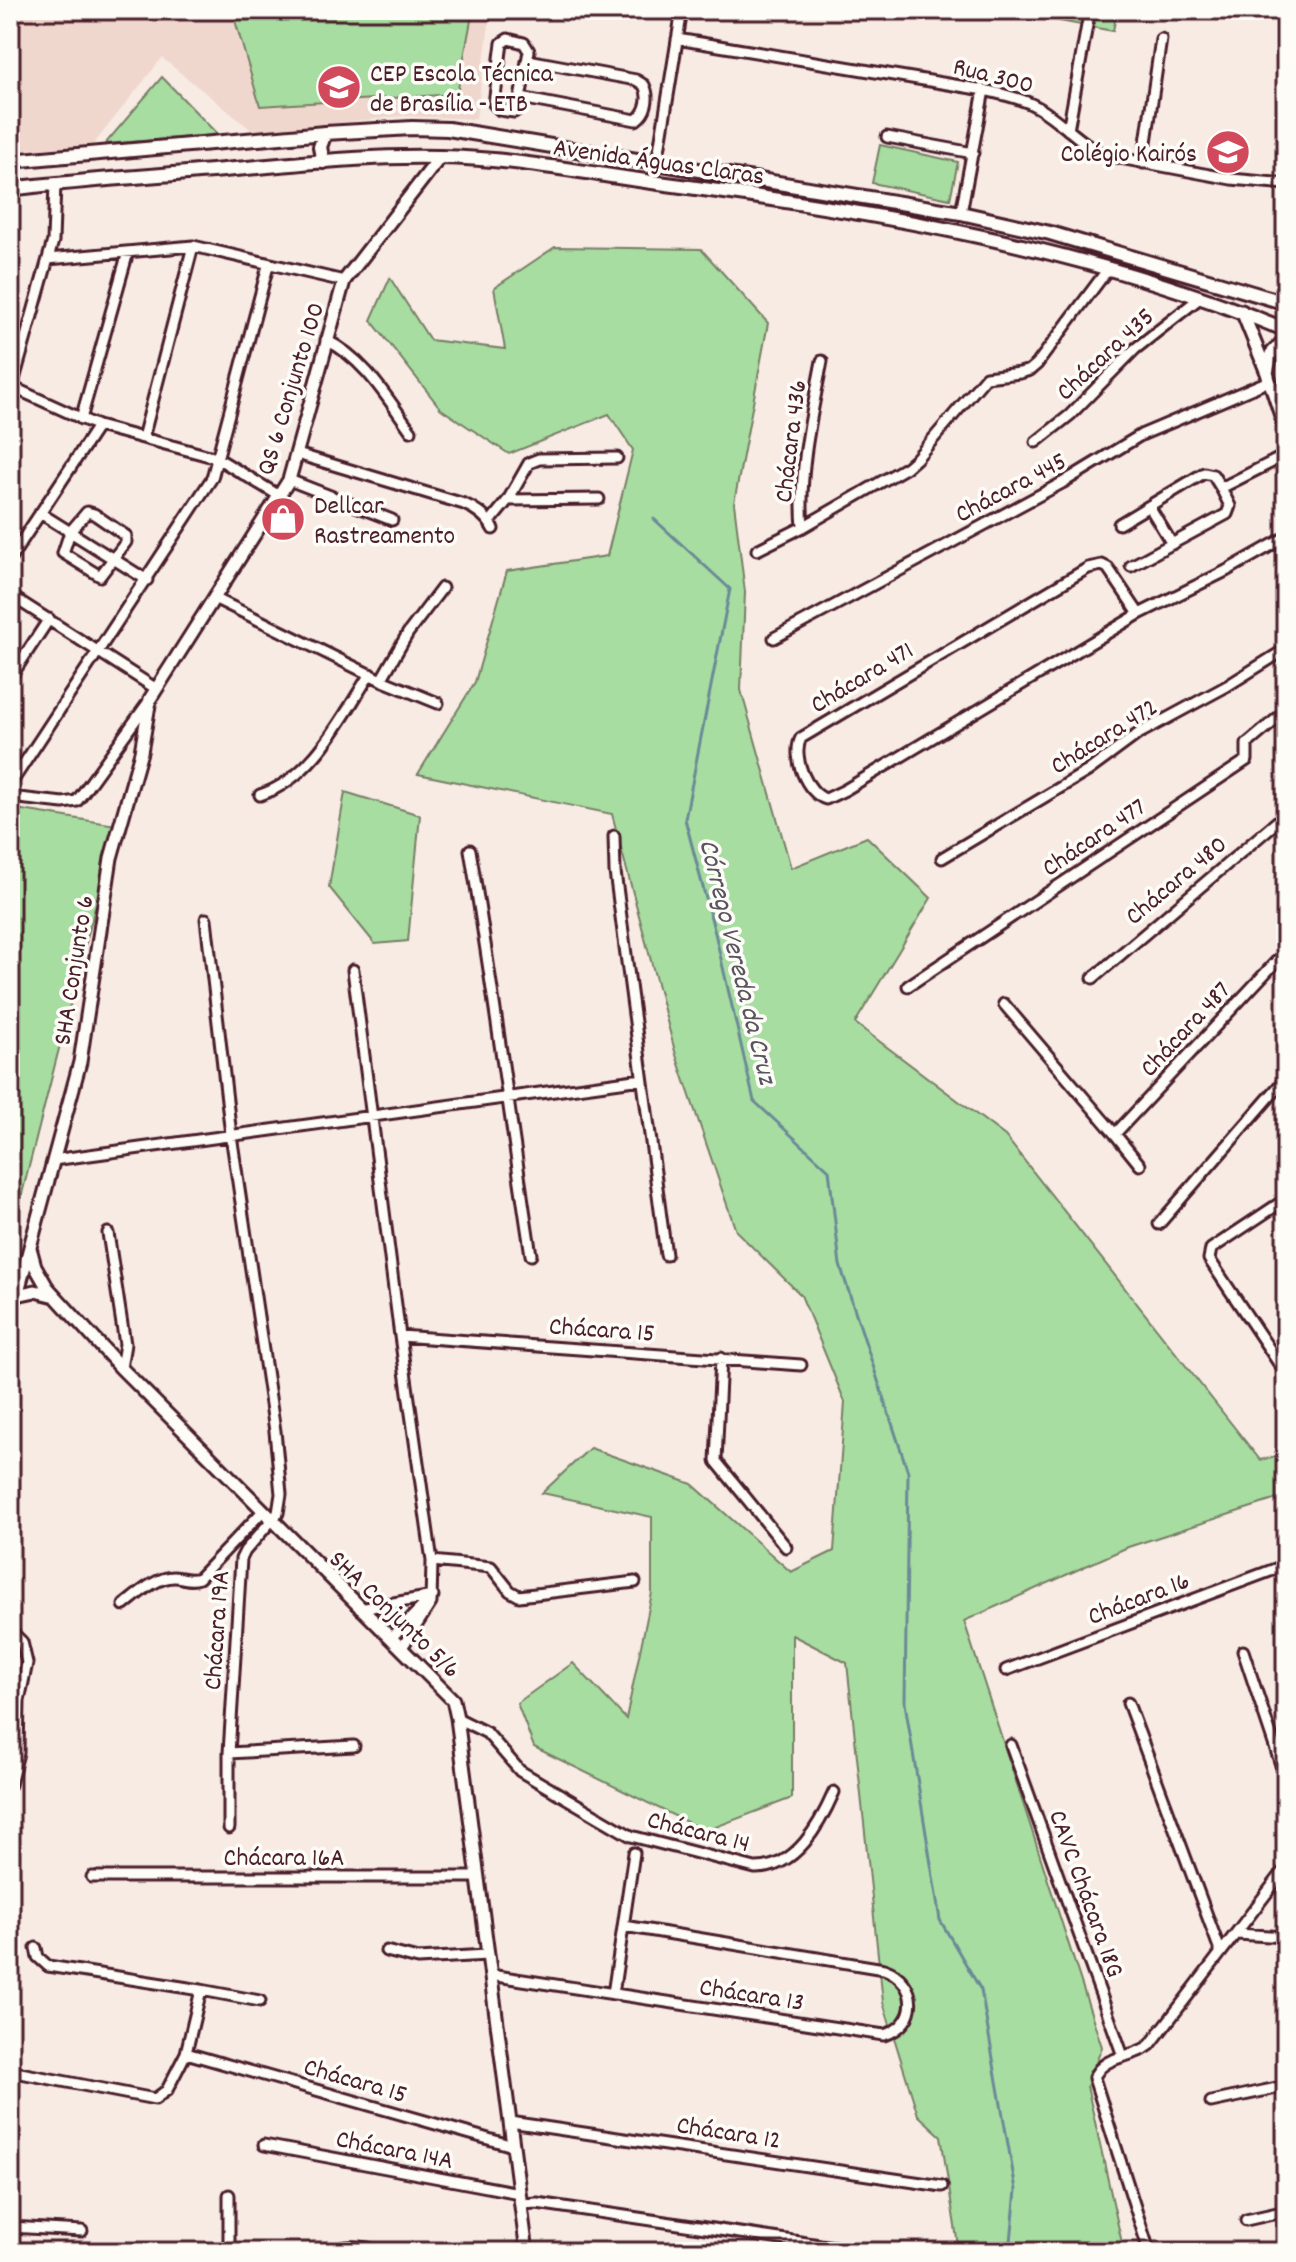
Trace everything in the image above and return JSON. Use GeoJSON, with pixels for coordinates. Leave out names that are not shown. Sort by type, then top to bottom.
{"type":"FeatureCollection","features":[{"type":"Feature","properties":{"kind":"main road","name":"Avenida Águas Claras"},"geometry":{"type":"LineString","coordinates":[[10,161],[325,133],[448,129],[961,213],[1050,233],[1286,303]]}},
{"type":"Feature","properties":{"kind":"main road"},"geometry":{"type":"LineString","coordinates":[[323,162],[320,147],[325,133]]}},
{"type":"Feature","properties":{"kind":"main road"},"geometry":{"type":"LineString","coordinates":[[491,161],[497,136]]}},
{"type":"Feature","properties":{"kind":"main road","name":"Avenida Águas Claras"},"geometry":{"type":"LineString","coordinates":[[10,189],[323,162],[422,157],[518,162],[930,225],[1046,251],[1108,269],[1242,311],[1286,330]]}},
{"type":"Feature","properties":{"kind":"main road"},"geometry":{"type":"LineString","coordinates":[[1046,251],[1050,233]]}},
{"type":"Feature","properties":{"kind":"main road"},"geometry":{"type":"LineString","coordinates":[[1242,311],[1248,300],[1262,295]]}},
{"type":"Feature","properties":{"kind":"street"},"geometry":{"type":"LineString","coordinates":[[657,163],[682,10]]}},
{"type":"Feature","properties":{"kind":"street"},"geometry":{"type":"LineString","coordinates":[[1068,130],[1088,20]]}},
{"type":"Feature","properties":{"kind":"street"},"geometry":{"type":"LineString","coordinates":[[508,39],[527,44],[528,60],[518,109],[514,112],[500,110],[494,104],[503,41],[508,39]]}},
{"type":"Feature","properties":{"kind":"street","name":"Rua 300"},"geometry":{"type":"LineString","coordinates":[[677,39],[984,90],[1021,99],[1042,110],[1098,152],[1231,179],[1286,184]]}},
{"type":"Feature","properties":{"kind":"street"},"geometry":{"type":"LineString","coordinates":[[1143,163],[1161,39]]}},
{"type":"Feature","properties":{"kind":"street"},"geometry":{"type":"LineString","coordinates":[[521,98],[636,120],[647,101],[644,85],[636,80],[528,60]]}},
{"type":"Feature","properties":{"kind":"street"},"geometry":{"type":"LineString","coordinates":[[961,213],[984,90]]}},
{"type":"Feature","properties":{"kind":"street"},"geometry":{"type":"LineString","coordinates":[[647,101],[666,104]]}},
{"type":"Feature","properties":{"kind":"street"},"geometry":{"type":"LineString","coordinates":[[887,137],[973,153]]}},
{"type":"Feature","properties":{"kind":"street"},"geometry":{"type":"LineString","coordinates":[[422,157],[425,175]]}},
{"type":"Feature","properties":{"kind":"street","name":"QS 6 Conjunto 100"},"geometry":{"type":"LineString","coordinates":[[153,693],[289,480],[344,281],[440,157]]}},
{"type":"Feature","properties":{"kind":"street"},"geometry":{"type":"LineString","coordinates":[[55,183],[53,241],[11,386],[98,426],[217,458],[278,495]]}},
{"type":"Feature","properties":{"kind":"street"},"geometry":{"type":"LineString","coordinates":[[48,259],[193,246],[268,266],[344,281]]}},
{"type":"Feature","properties":{"kind":"street"},"geometry":{"type":"LineString","coordinates":[[143,438],[193,246]]}},
{"type":"Feature","properties":{"kind":"street"},"geometry":{"type":"LineString","coordinates":[[81,419],[128,252]]}},
{"type":"Feature","properties":{"kind":"street"},"geometry":{"type":"LineString","coordinates":[[10,785],[147,580],[217,468],[217,458],[268,266]]}},
{"type":"Feature","properties":{"kind":"street","name":"Chácara 436"},"geometry":{"type":"LineString","coordinates":[[757,550],[803,527],[916,459],[986,377],[1030,370],[1108,269]]}},
{"type":"Feature","properties":{"kind":"street","name":"Chácara 435"},"geometry":{"type":"LineString","coordinates":[[1036,442],[1070,415],[1135,349],[1201,297]]}},
{"type":"Feature","properties":{"kind":"street"},"geometry":{"type":"LineString","coordinates":[[1242,311],[1286,431]]}},
{"type":"Feature","properties":{"kind":"street"},"geometry":{"type":"LineString","coordinates":[[1268,377],[1271,354],[1286,338]]}},
{"type":"Feature","properties":{"kind":"street"},"geometry":{"type":"LineString","coordinates":[[326,340],[366,371],[411,431]]}},
{"type":"Feature","properties":{"kind":"street","name":"Chácara 436"},"geometry":{"type":"LineString","coordinates":[[803,527],[807,444],[822,361]]}},
{"type":"Feature","properties":{"kind":"street","name":"Chácara 445"},"geometry":{"type":"LineString","coordinates":[[774,638],[1062,483],[1141,435],[1268,377]]}},
{"type":"Feature","properties":{"kind":"street"},"geometry":{"type":"LineString","coordinates":[[10,559],[98,426]]}},
{"type":"Feature","properties":{"kind":"street"},"geometry":{"type":"LineString","coordinates":[[297,454],[477,509],[492,526],[529,463],[539,459],[617,458]]}},
{"type":"Feature","properties":{"kind":"street"},"geometry":{"type":"LineString","coordinates":[[1221,488],[1286,455]]}},
{"type":"Feature","properties":{"kind":"street"},"geometry":{"type":"LineString","coordinates":[[1119,524],[1204,473],[1213,475],[1230,506],[1227,514],[1131,566]]}},
{"type":"Feature","properties":{"kind":"street"},"geometry":{"type":"LineString","coordinates":[[289,480],[392,520]]}},
{"type":"Feature","properties":{"kind":"street"},"geometry":{"type":"LineString","coordinates":[[508,500],[599,499]]}},
{"type":"Feature","properties":{"kind":"street"},"geometry":{"type":"LineString","coordinates":[[1149,506],[1172,544]]}},
{"type":"Feature","properties":{"kind":"street"},"geometry":{"type":"LineString","coordinates":[[40,513],[147,580]]}},
{"type":"Feature","properties":{"kind":"street"},"geometry":{"type":"LineString","coordinates":[[85,513],[94,514],[126,536],[126,542],[114,558],[102,574],[93,574],[63,553],[70,532],[85,513]]}},
{"type":"Feature","properties":{"kind":"street","name":"Chácara 471"},"geometry":{"type":"LineString","coordinates":[[1139,614],[1108,568],[1102,565],[1088,568],[801,738],[797,751],[805,775],[817,796],[831,797],[1139,614],[1286,537]]}},
{"type":"Feature","properties":{"kind":"street"},"geometry":{"type":"LineString","coordinates":[[381,680],[408,633],[442,588]]}},
{"type":"Feature","properties":{"kind":"street"},"geometry":{"type":"LineString","coordinates":[[10,595],[153,693],[77,801],[63,803],[10,797]]}},
{"type":"Feature","properties":{"kind":"street"},"geometry":{"type":"LineString","coordinates":[[214,598],[381,680],[438,703]]}},
{"type":"Feature","properties":{"kind":"street"},"geometry":{"type":"LineString","coordinates":[[10,678],[49,619]]}},
{"type":"Feature","properties":{"kind":"street","name":"Chácara 472"},"geometry":{"type":"LineString","coordinates":[[942,858],[1088,771],[1138,734],[1215,693],[1286,649]]}},
{"type":"Feature","properties":{"kind":"street"},"geometry":{"type":"LineString","coordinates":[[260,795],[288,783],[311,760],[370,674]]}},
{"type":"Feature","properties":{"kind":"street","name":"SHA Conjunto 6"},"geometry":{"type":"LineString","coordinates":[[30,1247],[80,1062],[111,858],[138,765],[153,693]]}},
{"type":"Feature","properties":{"kind":"street","name":"Chácara 477"},"geometry":{"type":"LineString","coordinates":[[908,986],[1247,760],[1247,744],[1286,711]]}},
{"type":"Feature","properties":{"kind":"street","name":"Chácara 480"},"geometry":{"type":"LineString","coordinates":[[1093,978],[1286,814]]}},
{"type":"Feature","properties":{"kind":"street"},"geometry":{"type":"LineString","coordinates":[[614,836],[615,872],[666,1255]]}},
{"type":"Feature","properties":{"kind":"street"},"geometry":{"type":"LineString","coordinates":[[470,850],[490,966],[506,1096],[531,1255]]}},
{"type":"Feature","properties":{"kind":"street"},"geometry":{"type":"LineString","coordinates":[[206,919],[231,1135],[280,1473],[280,1508],[272,1521]]}},
{"type":"Feature","properties":{"kind":"street","name":"Chácara 487"},"geometry":{"type":"LineString","coordinates":[[1115,1134],[1286,951]]}},
{"type":"Feature","properties":{"kind":"street"},"geometry":{"type":"LineString","coordinates":[[353,970],[432,1561],[433,1596],[401,1649]]}},
{"type":"Feature","properties":{"kind":"street"},"geometry":{"type":"LineString","coordinates":[[1004,1004],[1140,1165]]}},
{"type":"Feature","properties":{"kind":"street"},"geometry":{"type":"LineString","coordinates":[[1159,1224],[1286,1078]]}},
{"type":"Feature","properties":{"kind":"street"},"geometry":{"type":"LineString","coordinates":[[53,1160],[642,1079]]}},
{"type":"Feature","properties":{"kind":"street"},"geometry":{"type":"LineString","coordinates":[[1286,1199],[1208,1254],[1286,1374]]}},
{"type":"Feature","properties":{"kind":"street"},"geometry":{"type":"LineString","coordinates":[[108,1233],[125,1344],[121,1368]]}},
{"type":"Feature","properties":{"kind":"street"},"geometry":{"type":"LineString","coordinates":[[10,1319],[30,1247]]}},
{"type":"Feature","properties":{"kind":"street","name":"SHA Conjunto 5/6"},"geometry":{"type":"LineString","coordinates":[[30,1247],[35,1266],[55,1296],[121,1368],[448,1694],[457,1718],[527,2252]]}},
{"type":"Feature","properties":{"kind":"street"},"geometry":{"type":"LineString","coordinates":[[17,1295],[35,1291],[55,1296]]}},
{"type":"Feature","properties":{"kind":"street","name":"Chácara 15"},"geometry":{"type":"LineString","coordinates":[[400,1336],[801,1365]]}},
{"type":"Feature","properties":{"kind":"street"},"geometry":{"type":"LineString","coordinates":[[721,1358],[716,1461],[786,1547]]}},
{"type":"Feature","properties":{"kind":"street"},"geometry":{"type":"LineString","coordinates":[[124,1605],[147,1587],[171,1577],[199,1578],[263,1511]]}},
{"type":"Feature","properties":{"kind":"street","name":"Chácara 19A"},"geometry":{"type":"LineString","coordinates":[[229,1828],[229,1753],[241,1559],[272,1521]]}},
{"type":"Feature","properties":{"kind":"street"},"geometry":{"type":"LineString","coordinates":[[432,1561],[491,1567],[510,1591],[519,1596],[635,1582]]}},
{"type":"Feature","properties":{"kind":"street","name":"Chácara 16"},"geometry":{"type":"LineString","coordinates":[[1006,1670],[1286,1565]]}},
{"type":"Feature","properties":{"kind":"street"},"geometry":{"type":"LineString","coordinates":[[360,1609],[433,1596]]}},
{"type":"Feature","properties":{"kind":"street"},"geometry":{"type":"LineString","coordinates":[[391,1638],[433,1596]]}},
{"type":"Feature","properties":{"kind":"street"},"geometry":{"type":"LineString","coordinates":[[10,1630],[22,1642],[27,1663],[19,1701],[18,1753],[10,1785]]}},
{"type":"Feature","properties":{"kind":"street"},"geometry":{"type":"LineString","coordinates":[[1243,1651],[1286,1780]]}},
{"type":"Feature","properties":{"kind":"street"},"geometry":{"type":"LineString","coordinates":[[1128,1703],[1221,1953]]}},
{"type":"Feature","properties":{"kind":"street","name":"Chácara 14"},"geometry":{"type":"LineString","coordinates":[[457,1718],[487,1733],[520,1771],[631,1836],[755,1868],[769,1866],[798,1850],[824,1815],[834,1792]]}},
{"type":"Feature","properties":{"kind":"street","name":"CAVC Chácara 18G"},"geometry":{"type":"LineString","coordinates":[[1011,1745],[1123,2056]]}},
{"type":"Feature","properties":{"kind":"street"},"geometry":{"type":"LineString","coordinates":[[229,1753],[354,1746]]}},
{"type":"Feature","properties":{"kind":"street"},"geometry":{"type":"LineString","coordinates":[[613,1994],[634,1853]]}},
{"type":"Feature","properties":{"kind":"street"},"geometry":{"type":"LineString","coordinates":[[1149,2251],[1094,2084],[1097,2070],[1104,2064],[1143,2051],[1150,2045],[1286,1868]]}},
{"type":"Feature","properties":{"kind":"street","name":"Chácara 16A"},"geometry":{"type":"LineString","coordinates":[[92,1877],[476,1877]]}},
{"type":"Feature","properties":{"kind":"street","name":"Chácara 13"},"geometry":{"type":"LineString","coordinates":[[490,1975],[884,2035],[897,2030],[910,2010],[911,1995],[907,1984],[894,1972],[869,1965],[624,1926]]}},
{"type":"Feature","properties":{"kind":"street"},"geometry":{"type":"LineString","coordinates":[[1237,1934],[1286,1937]]}},
{"type":"Feature","properties":{"kind":"street"},"geometry":{"type":"LineString","coordinates":[[36,1948],[40,1960],[53,1967],[260,2001]]}},
{"type":"Feature","properties":{"kind":"street"},"geometry":{"type":"LineString","coordinates":[[386,1951],[418,1959],[487,1955]]}},
{"type":"Feature","properties":{"kind":"street"},"geometry":{"type":"LineString","coordinates":[[10,2071],[155,2099],[167,2090],[186,2053],[201,1990]]}},
{"type":"Feature","properties":{"kind":"street","name":"Chácara 15"},"geometry":{"type":"LineString","coordinates":[[186,2053],[513,2146]]}},
{"type":"Feature","properties":{"kind":"street"},"geometry":{"type":"LineString","coordinates":[[1211,2102],[1286,2086]]}},
{"type":"Feature","properties":{"kind":"street","name":"Chácara 12"},"geometry":{"type":"LineString","coordinates":[[510,2122],[942,2186]]}},
{"type":"Feature","properties":{"kind":"street","name":"Chácara 14A"},"geometry":{"type":"LineString","coordinates":[[264,2145],[520,2198]]}},
{"type":"Feature","properties":{"kind":"street"},"geometry":{"type":"LineString","coordinates":[[229,2195],[229,2252]]}},
{"type":"Feature","properties":{"kind":"street"},"geometry":{"type":"LineString","coordinates":[[520,2198],[868,2252]]}},
{"type":"Feature","properties":{"kind":"street"},"geometry":{"type":"LineString","coordinates":[[1246,2220],[1286,2211]]}},
{"type":"Feature","properties":{"kind":"street"},"geometry":{"type":"LineString","coordinates":[[10,2227],[82,2231]]}},
{"type":"Feature","properties":{"kind":"street"},"geometry":{"type":"LineString","coordinates":[[322,2252],[368,2246],[380,2252]]}},
{"type":"Feature","properties":{"kind":"shaded area","name":"CEP Escola Técnica de Brasília - ETB"},"geometry":{"type":"Polygon","coordinates":[[[10,10],[491,10],[476,119],[404,116],[254,132],[162,58],[92,146],[10,151],[10,10]]]}},
{"type":"Feature","properties":{"kind":"green space"},"geometry":{"type":"Polygon","coordinates":[[[232,10],[473,10],[457,94],[260,106],[232,10]]]}},
{"type":"Feature","properties":{"kind":"green space"},"geometry":{"type":"Polygon","coordinates":[[[1002,10],[1117,10],[1113,31],[1002,10]]]}},
{"type":"Feature","properties":{"kind":"green space"},"geometry":{"type":"Polygon","coordinates":[[[162,77],[218,135],[105,144],[162,77]]]}},
{"type":"Feature","properties":{"kind":"green space"},"geometry":{"type":"Polygon","coordinates":[[[880,145],[958,162],[950,199],[872,183],[880,145]]]}},
{"type":"Feature","properties":{"kind":"green space"},"geometry":{"type":"Polygon","coordinates":[[[555,247],[701,249],[768,323],[734,503],[745,592],[741,690],[791,868],[867,837],[931,898],[855,1023],[1005,1136],[1260,1460],[1286,1454],[1286,1496],[1128,1547],[964,1621],[1102,2047],[1087,2086],[1124,2252],[959,2252],[941,2136],[918,2115],[883,2002],[847,1663],[792,1635],[792,1798],[705,1831],[534,1747],[517,1703],[573,1663],[626,1719],[652,1593],[652,1517],[542,1493],[590,1448],[692,1484],[791,1572],[834,1551],[845,1402],[801,1295],[736,1231],[676,1055],[612,814],[418,774],[475,682],[507,571],[607,556],[633,450],[609,414],[509,454],[441,409],[371,320],[390,278],[430,340],[505,349],[494,288],[555,247]]]}},
{"type":"Feature","properties":{"kind":"green space"},"geometry":{"type":"Polygon","coordinates":[[[345,792],[420,815],[408,941],[375,944],[329,887],[345,792]]]}},
{"type":"Feature","properties":{"kind":"green space"},"geometry":{"type":"Polygon","coordinates":[[[10,808],[116,825],[10,1241],[10,808]]]}},
{"type":"Feature","properties":{"kind":"waterway","name":"Córrego Vereda da Cruz"},"geometry":{"type":"LineString","coordinates":[[654,519],[730,589],[685,819],[754,1101],[829,1170],[840,1265],[908,1472],[905,1703],[940,1920],[981,1990],[1016,2190],[1010,2252]]}},
{"type":"Feature","properties":{"kind":"place","name":"CEP Escola Técnica de Brasília - ETB"},"geometry":{"type":"Point","coordinates":[339,87]}},
{"type":"Feature","properties":{"kind":"place","name":"Colégio Kairós"},"geometry":{"type":"Point","coordinates":[1228,152]}},
{"type":"Feature","properties":{"kind":"place","name":"Dellcar Rastreamento"},"geometry":{"type":"Point","coordinates":[283,519]}}]}
